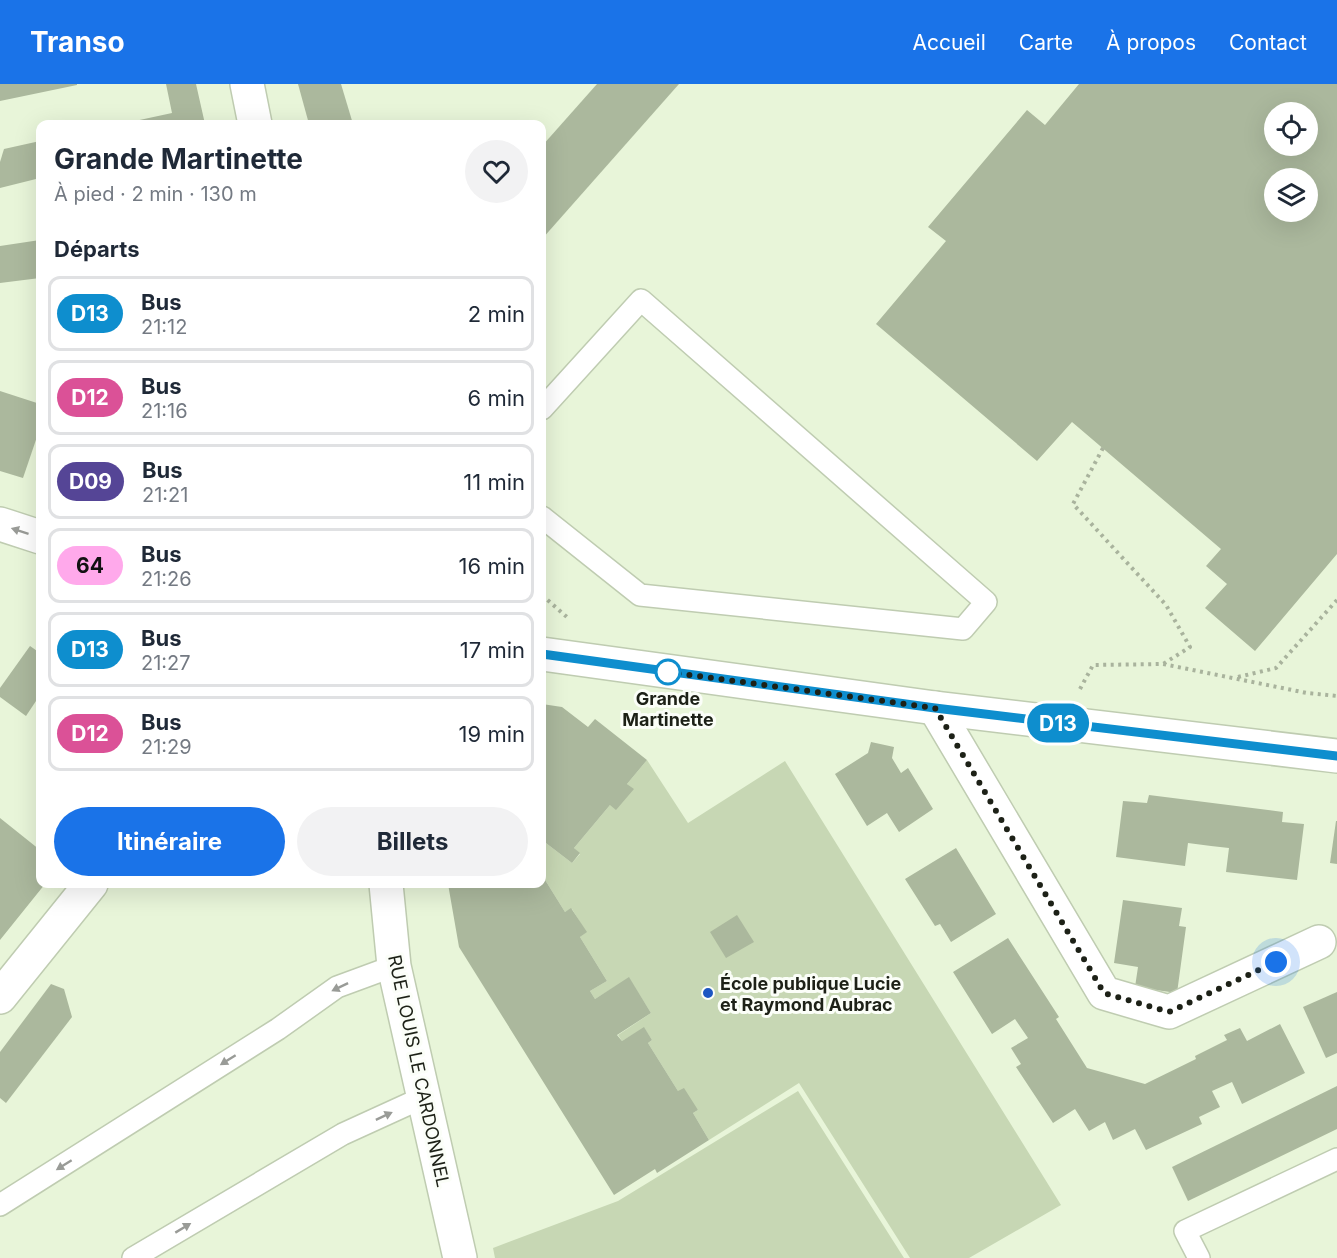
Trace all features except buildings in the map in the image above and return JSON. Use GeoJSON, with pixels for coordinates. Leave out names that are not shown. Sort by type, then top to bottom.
{"type":"FeatureCollection","features":[{"type":"Feature","properties":{"kind":"street"},"geometry":{"type":"LineString","coordinates":[[247,84],[254,120]]}},
{"type":"Feature","properties":{"kind":"street"},"geometry":{"type":"LineString","coordinates":[[0,524],[36,536]]}},
{"type":"Feature","properties":{"kind":"street"},"geometry":{"type":"LineString","coordinates":[[546,655],[935,708],[1337,756]]}},
{"type":"Feature","properties":{"kind":"street"},"geometry":{"type":"LineString","coordinates":[[935,708],[1104,993],[1169,1012],[1318,942]]}},
{"type":"Feature","properties":{"kind":"street"},"geometry":{"type":"LineString","coordinates":[[0,997],[88,888]]}},
{"type":"Feature","properties":{"kind":"street","name":"RUE LOUIS LE CARDONNEL"},"geometry":{"type":"LineString","coordinates":[[386,888],[394,966],[424,1097],[450,1253]]}},
{"type":"Feature","properties":{"kind":"lane"},"geometry":{"type":"LineString","coordinates":[[546,405],[641,300],[987,602],[963,628],[640,595],[546,520]]}},
{"type":"Feature","properties":{"kind":"lane"},"geometry":{"type":"LineString","coordinates":[[0,1205],[278,1029],[337,987],[394,966]]}},
{"type":"Feature","properties":{"kind":"lane"},"geometry":{"type":"LineString","coordinates":[[133,1258],[343,1134],[424,1097]]}},
{"type":"Feature","properties":{"kind":"lane"},"geometry":{"type":"LineString","coordinates":[[1199,1258],[1185,1231],[1337,1159]]}},
{"type":"Feature","properties":{"kind":"path"},"geometry":{"type":"LineString","coordinates":[[1103,448],[1073,504],[1166,605],[1190,647],[1163,664]]}},
{"type":"Feature","properties":{"kind":"path"},"geometry":{"type":"LineString","coordinates":[[1234,678],[1276,668],[1337,600]]}},
{"type":"Feature","properties":{"kind":"path"},"geometry":{"type":"LineString","coordinates":[[1075,697],[1093,665],[1163,664],[1307,693],[1337,696]]}},
{"type":"Feature","properties":{"kind":"green space","name":"École publique Lucie et Raymond Aubrac"},"geometry":{"type":"Polygon","coordinates":[[[647,760],[688,823],[785,761],[1061,1205],[969,1258],[910,1258],[799,1083],[709,1140],[693,1113],[698,1110],[678,1091],[648,1043],[652,1040],[644,1028],[622,1041],[618,1035],[651,1013],[629,978],[595,999],[590,991],[607,981],[580,937],[586,932],[572,909],[565,912],[546,881],[546,843],[572,863],[580,854],[574,848],[610,805],[633,789],[627,784],[647,760]]]}},
{"type":"Feature","properties":{"kind":"green space"},"geometry":{"type":"Polygon","coordinates":[[[798,1091],[904,1258],[495,1258],[493,1248],[618,1201],[798,1091]]]}},
{"type":"Feature","properties":{"kind":"bus line","name":"D13"},"geometry":{"type":"LineString","coordinates":[[546,655],[935,708],[1337,756]]}},
{"type":"Feature","properties":{"kind":"place","name":"Grande Martinette"},"geometry":{"type":"Point","coordinates":[668,672]}},
{"type":"Feature","properties":{"kind":"place","name":"École publique Lucie et Raymond Aubrac"},"geometry":{"type":"Point","coordinates":[708,993]}},
{"type":"Feature","properties":{"kind":"route"},"geometry":{"type":"LineString","coordinates":[[668,672],[935,708],[1104,993],[1169,1012],[1276,962]]}}]}
